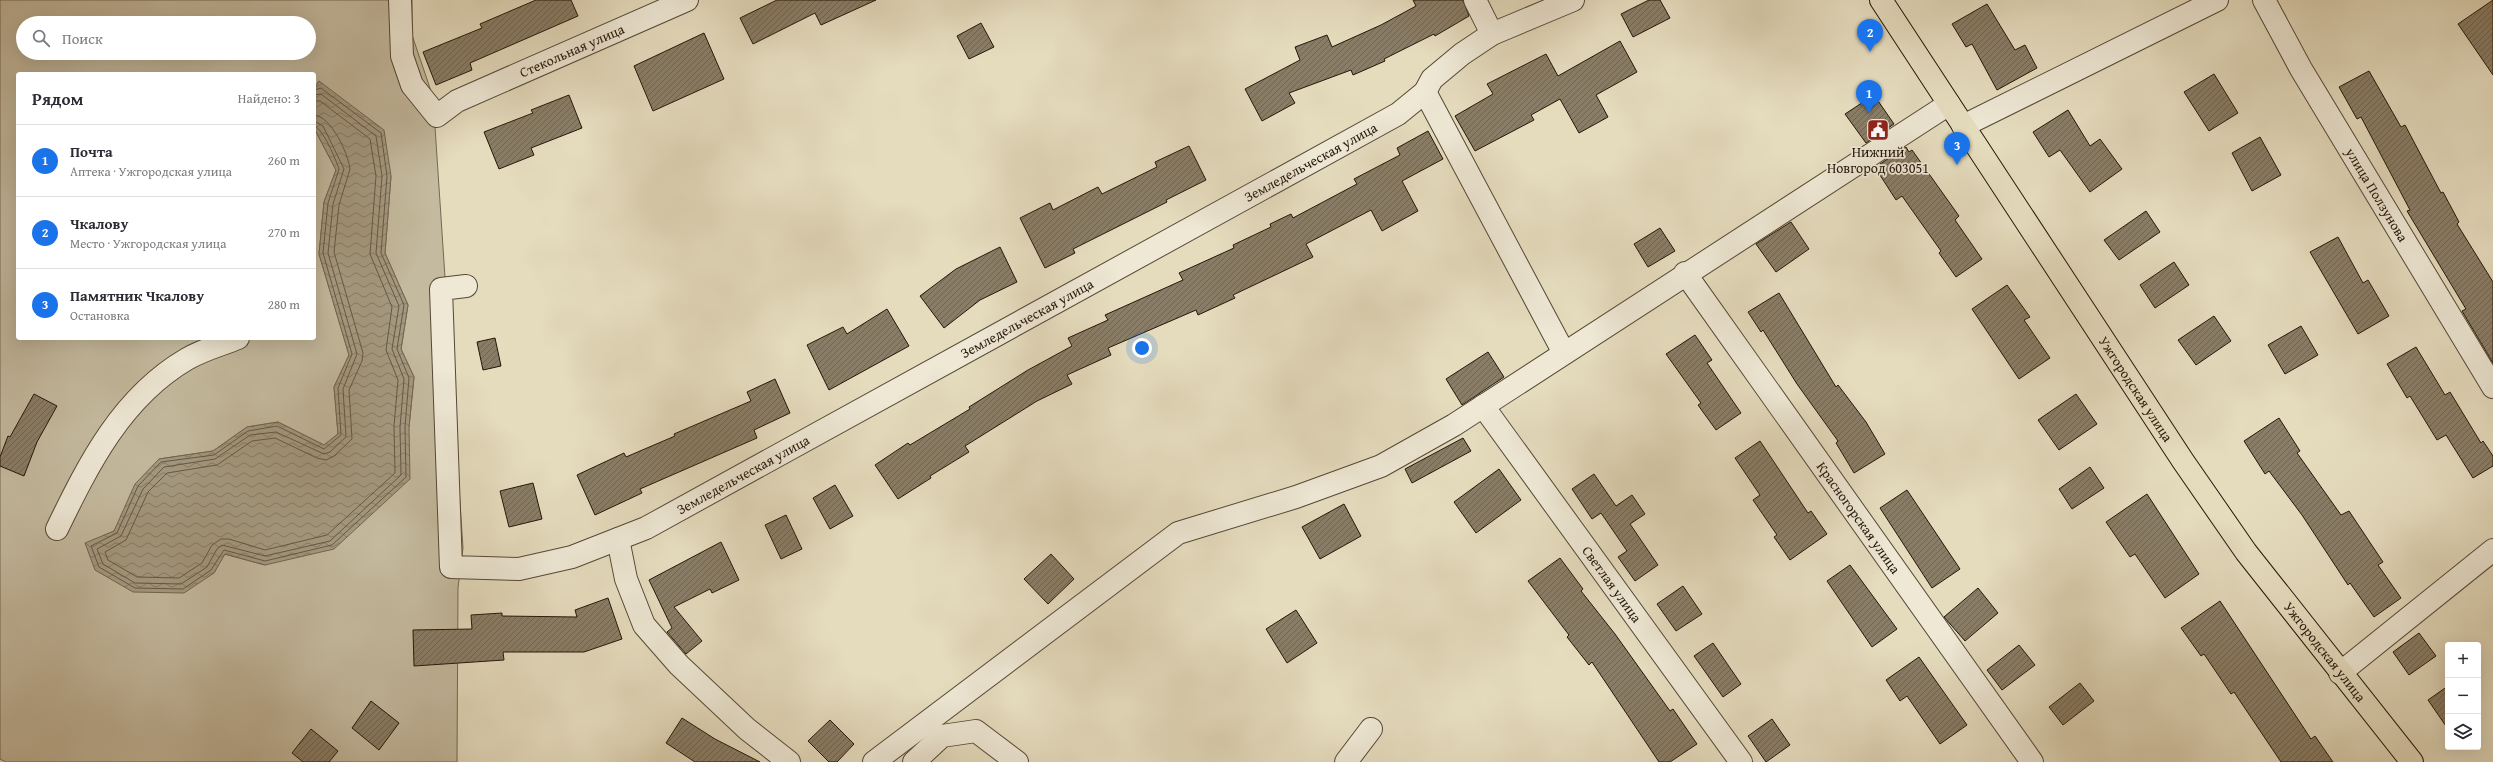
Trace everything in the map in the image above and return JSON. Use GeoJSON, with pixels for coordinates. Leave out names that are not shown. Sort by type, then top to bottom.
{"type":"FeatureCollection","features":[{"type":"Feature","properties":{"kind":"main road","name":"Ужгородская улица"},"geometry":{"type":"LineString","coordinates":[[1881,0],[2183,461],[2246,552],[2340,673],[2412,762]]}},
{"type":"Feature","properties":{"kind":"street","name":"Стекольная улица"},"geometry":{"type":"LineString","coordinates":[[400,0],[402,56],[412,85],[437,116],[457,101],[687,0]]}},
{"type":"Feature","properties":{"kind":"street"},"geometry":{"type":"LineString","coordinates":[[1475,0],[1492,34]]}},
{"type":"Feature","properties":{"kind":"street","name":"Земледельческая улица"},"geometry":{"type":"LineString","coordinates":[[466,286],[441,289],[451,567],[519,569],[572,557],[646,528],[1398,114],[1425,92],[1432,79],[1462,54],[1492,34],[1573,0]]}},
{"type":"Feature","properties":{"kind":"street"},"geometry":{"type":"LineString","coordinates":[[1963,126],[2217,0]]}},
{"type":"Feature","properties":{"kind":"street","name":"улица Ползунова"},"geometry":{"type":"LineString","coordinates":[[2264,0],[2301,69],[2493,387]]}},
{"type":"Feature","properties":{"kind":"street"},"geometry":{"type":"LineString","coordinates":[[1425,92],[1564,353]]}},
{"type":"Feature","properties":{"kind":"street"},"geometry":{"type":"LineString","coordinates":[[874,762],[1178,533],[1296,497],[1381,466],[1454,425],[1949,104]]}},
{"type":"Feature","properties":{"kind":"street","name":"Красногорская улица"},"geometry":{"type":"LineString","coordinates":[[1685,274],[2032,762]]}},
{"type":"Feature","properties":{"kind":"street"},"geometry":{"type":"LineString","coordinates":[[57,529],[78,485],[107,434],[141,394],[187,358],[233,340]]}},
{"type":"Feature","properties":{"kind":"street","name":"Светлая улица"},"geometry":{"type":"LineString","coordinates":[[1483,406],[1742,762]]}},
{"type":"Feature","properties":{"kind":"street"},"geometry":{"type":"LineString","coordinates":[[618,539],[626,579],[644,625],[679,665],[747,730],[788,762]]}},
{"type":"Feature","properties":{"kind":"street"},"geometry":{"type":"LineString","coordinates":[[2340,673],[2493,550]]}},
{"type":"Feature","properties":{"kind":"street"},"geometry":{"type":"LineString","coordinates":[[1346,762],[1371,729]]}},
{"type":"Feature","properties":{"kind":"street"},"geometry":{"type":"LineString","coordinates":[[914,762],[942,736],[976,731],[1017,762]]}},
{"type":"Feature","properties":{"kind":"shaded area"},"geometry":{"type":"Polygon","coordinates":[[[0,0],[412,0],[412,35],[433,97],[463,548],[458,588],[457,762],[6,762],[0,759],[0,0]]]}},
{"type":"Feature","properties":{"kind":"water"},"geometry":{"type":"Polygon","coordinates":[[[319,81],[384,130],[391,176],[385,253],[408,305],[401,349],[414,377],[409,427],[410,479],[334,549],[265,565],[225,554],[214,573],[184,593],[133,592],[95,570],[85,543],[114,531],[135,484],[159,459],[213,451],[247,427],[278,422],[324,445],[338,434],[334,387],[349,355],[319,254],[324,202],[336,170],[316,132],[316,86],[319,81]]]}},
{"type":"Feature","properties":{"kind":"building"},"geometry":{"type":"Polygon","coordinates":[[[536,0],[571,0],[578,16],[470,63],[472,70],[436,85],[423,52],[482,28],[480,24],[536,0]]]}},
{"type":"Feature","properties":{"kind":"building"},"geometry":{"type":"Polygon","coordinates":[[[777,0],[876,0],[821,25],[815,13],[753,44],[740,18],[777,0]]]}},
{"type":"Feature","properties":{"kind":"building"},"geometry":{"type":"Polygon","coordinates":[[[1413,0],[1463,0],[1469,16],[1435,36],[1434,34],[1384,59],[1385,61],[1353,75],[1351,70],[1289,93],[1295,103],[1262,121],[1245,89],[1300,60],[1295,47],[1327,35],[1332,47],[1381,25],[1416,6],[1413,0]]]}},
{"type":"Feature","properties":{"kind":"building"},"geometry":{"type":"Polygon","coordinates":[[[1649,0],[1660,0],[1670,18],[1633,37],[1621,14],[1649,0]]]}},
{"type":"Feature","properties":{"kind":"building"},"geometry":{"type":"Polygon","coordinates":[[[2493,0],[2493,75],[2458,24],[2493,0]]]}},
{"type":"Feature","properties":{"kind":"building"},"geometry":{"type":"Polygon","coordinates":[[[1987,4],[2015,50],[2025,45],[2037,68],[1997,90],[1972,44],[1966,47],[1952,24],[1987,4]]]}},
{"type":"Feature","properties":{"kind":"building"},"geometry":{"type":"Polygon","coordinates":[[[981,23],[994,47],[969,59],[957,36],[981,23]]]}},
{"type":"Feature","properties":{"kind":"building"},"geometry":{"type":"Polygon","coordinates":[[[704,33],[724,79],[653,111],[634,66],[704,33]]]}},
{"type":"Feature","properties":{"kind":"building"},"geometry":{"type":"Polygon","coordinates":[[[1620,41],[1637,72],[1596,95],[1608,117],[1579,133],[1560,99],[1531,115],[1534,120],[1475,151],[1455,116],[1493,94],[1487,84],[1546,54],[1558,76],[1620,41]]]}},
{"type":"Feature","properties":{"kind":"building"},"geometry":{"type":"Polygon","coordinates":[[[2369,71],[2401,127],[2405,125],[2441,193],[2443,192],[2459,222],[2457,224],[2493,282],[2493,363],[2462,311],[2466,309],[2407,211],[2410,210],[2361,117],[2357,119],[2339,87],[2369,71]]]}},
{"type":"Feature","properties":{"kind":"building"},"geometry":{"type":"Polygon","coordinates":[[[2214,74],[2238,113],[2209,131],[2184,92],[2214,74]]]}},
{"type":"Feature","properties":{"kind":"building"},"geometry":{"type":"Polygon","coordinates":[[[569,95],[582,128],[531,148],[534,155],[499,169],[484,132],[533,113],[531,110],[569,95]]]}},
{"type":"Feature","properties":{"kind":"building"},"geometry":{"type":"Polygon","coordinates":[[[1874,95],[1894,124],[1866,143],[1845,114],[1874,95]]]}},
{"type":"Feature","properties":{"kind":"building"},"geometry":{"type":"Polygon","coordinates":[[[2068,110],[2090,146],[2100,139],[2122,169],[2090,192],[2060,150],[2049,157],[2033,132],[2068,110]]]}},
{"type":"Feature","properties":{"kind":"building"},"geometry":{"type":"Polygon","coordinates":[[[1428,131],[1443,159],[1402,181],[1418,211],[1382,231],[1371,210],[1306,244],[1313,257],[1233,295],[1235,298],[1198,315],[1196,310],[1108,348],[1111,355],[1067,375],[1072,384],[1037,401],[965,446],[969,452],[930,476],[931,478],[898,499],[875,465],[908,443],[910,445],[970,409],[969,407],[1028,370],[1072,346],[1068,338],[1108,320],[1105,315],[1183,280],[1179,273],[1234,248],[1233,245],[1271,227],[1270,224],[1291,214],[1293,218],[1357,184],[1354,179],[1400,155],[1397,148],[1428,131]]]}},
{"type":"Feature","properties":{"kind":"building"},"geometry":{"type":"Polygon","coordinates":[[[2260,137],[2281,175],[2252,191],[2232,153],[2260,137]]]}},
{"type":"Feature","properties":{"kind":"building"},"geometry":{"type":"Polygon","coordinates":[[[1189,146],[1206,180],[1166,200],[1167,202],[1073,249],[1075,253],[1045,268],[1020,218],[1050,203],[1053,210],[1098,187],[1102,194],[1157,167],[1155,162],[1189,146]]]}},
{"type":"Feature","properties":{"kind":"building"},"geometry":{"type":"Polygon","coordinates":[[[1906,147],[1909,152],[1912,150],[1959,216],[1955,220],[1982,259],[1956,277],[1939,253],[1941,251],[1902,196],[1896,200],[1878,172],[1883,169],[1880,164],[1906,147]]]}},
{"type":"Feature","properties":{"kind":"building"},"geometry":{"type":"Polygon","coordinates":[[[2146,211],[2160,232],[2119,260],[2104,240],[2146,211]]]}},
{"type":"Feature","properties":{"kind":"building"},"geometry":{"type":"Polygon","coordinates":[[[1791,222],[1809,249],[1776,272],[1756,244],[1791,222]]]}},
{"type":"Feature","properties":{"kind":"building"},"geometry":{"type":"Polygon","coordinates":[[[1660,228],[1675,251],[1648,267],[1634,244],[1660,228]]]}},
{"type":"Feature","properties":{"kind":"building"},"geometry":{"type":"Polygon","coordinates":[[[2338,237],[2363,283],[2368,280],[2389,316],[2358,334],[2310,252],[2338,237]]]}},
{"type":"Feature","properties":{"kind":"building"},"geometry":{"type":"Polygon","coordinates":[[[1000,247],[1017,282],[980,300],[944,328],[920,296],[956,269],[1000,247]]]}},
{"type":"Feature","properties":{"kind":"building"},"geometry":{"type":"Polygon","coordinates":[[[2174,262],[2189,285],[2155,308],[2140,285],[2174,262]]]}},
{"type":"Feature","properties":{"kind":"building"},"geometry":{"type":"Polygon","coordinates":[[[2007,285],[2030,317],[2024,320],[2050,358],[2019,379],[1972,309],[2007,285]]]}},
{"type":"Feature","properties":{"kind":"building"},"geometry":{"type":"Polygon","coordinates":[[[1779,293],[1836,387],[1838,385],[1866,422],[1885,454],[1854,473],[1836,443],[1838,441],[1797,384],[1763,330],[1761,332],[1748,312],[1779,293]]]}},
{"type":"Feature","properties":{"kind":"building"},"geometry":{"type":"Polygon","coordinates":[[[887,309],[909,346],[829,390],[807,345],[843,327],[847,334],[887,309]]]}},
{"type":"Feature","properties":{"kind":"building"},"geometry":{"type":"Polygon","coordinates":[[[2214,316],[2231,341],[2196,365],[2178,340],[2214,316]]]}},
{"type":"Feature","properties":{"kind":"building"},"geometry":{"type":"Polygon","coordinates":[[[2301,326],[2318,355],[2285,374],[2268,345],[2301,326]]]}},
{"type":"Feature","properties":{"kind":"building"},"geometry":{"type":"Polygon","coordinates":[[[1695,335],[1712,360],[1707,363],[1741,413],[1716,430],[1698,405],[1701,403],[1666,354],[1695,335]]]}},
{"type":"Feature","properties":{"kind":"building"},"geometry":{"type":"Polygon","coordinates":[[[495,338],[501,366],[483,370],[477,342],[495,338]]]}},
{"type":"Feature","properties":{"kind":"building"},"geometry":{"type":"Polygon","coordinates":[[[2416,347],[2445,395],[2450,392],[2481,443],[2483,441],[2493,456],[2493,466],[2473,478],[2446,435],[2437,440],[2410,396],[2407,398],[2387,364],[2416,347]]]}},
{"type":"Feature","properties":{"kind":"building"},"geometry":{"type":"Polygon","coordinates":[[[1488,352],[1504,377],[1462,405],[1446,379],[1488,352]]]}},
{"type":"Feature","properties":{"kind":"building"},"geometry":{"type":"Polygon","coordinates":[[[775,379],[790,413],[754,430],[757,438],[640,489],[642,493],[595,515],[577,475],[624,453],[626,457],[675,436],[674,434],[751,401],[747,392],[775,379]]]}},
{"type":"Feature","properties":{"kind":"building"},"geometry":{"type":"Polygon","coordinates":[[[34,394],[57,406],[37,442],[24,476],[0,466],[0,457],[8,436],[10,437],[34,394]]]}},
{"type":"Feature","properties":{"kind":"building"},"geometry":{"type":"Polygon","coordinates":[[[2076,394],[2097,424],[2059,450],[2038,420],[2076,394]]]}},
{"type":"Feature","properties":{"kind":"building"},"geometry":{"type":"Polygon","coordinates":[[[2279,418],[2300,451],[2297,453],[2341,515],[2349,511],[2383,562],[2378,565],[2401,598],[2374,617],[2350,583],[2348,585],[2302,515],[2269,471],[2265,474],[2244,441],[2279,418]]]}},
{"type":"Feature","properties":{"kind":"building"},"geometry":{"type":"Polygon","coordinates":[[[1463,438],[1471,451],[1412,483],[1405,469],[1463,438]]]}},
{"type":"Feature","properties":{"kind":"building"},"geometry":{"type":"Polygon","coordinates":[[[1760,441],[1808,513],[1811,511],[1827,534],[1790,560],[1774,537],[1777,535],[1753,500],[1760,495],[1735,458],[1760,441]]]}},
{"type":"Feature","properties":{"kind":"building"},"geometry":{"type":"Polygon","coordinates":[[[2090,467],[2104,488],[2072,509],[2059,489],[2090,467]]]}},
{"type":"Feature","properties":{"kind":"building"},"geometry":{"type":"Polygon","coordinates":[[[1499,469],[1521,500],[1476,533],[1454,502],[1499,469]]]}},
{"type":"Feature","properties":{"kind":"building"},"geometry":{"type":"Polygon","coordinates":[[[1594,474],[1616,506],[1632,495],[1645,514],[1630,524],[1658,565],[1635,581],[1618,557],[1627,551],[1601,513],[1592,519],[1572,489],[1594,474]]]}},
{"type":"Feature","properties":{"kind":"building"},"geometry":{"type":"Polygon","coordinates":[[[533,483],[542,519],[509,527],[500,491],[533,483]]]}},
{"type":"Feature","properties":{"kind":"building"},"geometry":{"type":"Polygon","coordinates":[[[835,485],[853,516],[830,529],[813,498],[835,485]]]}},
{"type":"Feature","properties":{"kind":"building"},"geometry":{"type":"Polygon","coordinates":[[[1907,490],[1960,569],[1932,588],[1880,508],[1907,490]]]}},
{"type":"Feature","properties":{"kind":"building"},"geometry":{"type":"Polygon","coordinates":[[[2147,494],[2199,574],[2165,598],[2135,554],[2130,557],[2106,522],[2147,494]]]}},
{"type":"Feature","properties":{"kind":"building"},"geometry":{"type":"Polygon","coordinates":[[[1344,504],[1361,536],[1320,559],[1302,527],[1344,504]]]}},
{"type":"Feature","properties":{"kind":"building"},"geometry":{"type":"Polygon","coordinates":[[[786,515],[802,549],[781,559],[765,525],[786,515]]]}},
{"type":"Feature","properties":{"kind":"building"},"geometry":{"type":"Polygon","coordinates":[[[721,542],[739,580],[712,593],[710,589],[674,607],[702,641],[686,654],[667,632],[672,628],[649,580],[721,542]]]}},
{"type":"Feature","properties":{"kind":"building"},"geometry":{"type":"Polygon","coordinates":[[[1051,554],[1074,579],[1048,604],[1024,579],[1051,554]]]}},
{"type":"Feature","properties":{"kind":"building"},"geometry":{"type":"Polygon","coordinates":[[[1560,558],[1583,589],[1581,591],[1615,634],[1670,711],[1673,709],[1697,744],[1670,762],[1659,762],[1592,662],[1589,665],[1567,637],[1569,635],[1528,581],[1560,558]]]}},
{"type":"Feature","properties":{"kind":"building"},"geometry":{"type":"Polygon","coordinates":[[[1850,565],[1897,629],[1872,647],[1827,581],[1850,565]]]}},
{"type":"Feature","properties":{"kind":"building"},"geometry":{"type":"Polygon","coordinates":[[[1683,586],[1702,614],[1676,631],[1657,604],[1683,586]]]}},
{"type":"Feature","properties":{"kind":"building"},"geometry":{"type":"Polygon","coordinates":[[[1978,588],[1998,613],[1965,641],[1944,617],[1978,588]]]}},
{"type":"Feature","properties":{"kind":"building"},"geometry":{"type":"Polygon","coordinates":[[[608,598],[622,639],[584,652],[503,652],[504,660],[414,666],[413,630],[472,629],[471,615],[502,613],[502,616],[577,617],[575,610],[608,598]]]}},
{"type":"Feature","properties":{"kind":"building"},"geometry":{"type":"Polygon","coordinates":[[[2220,601],[2311,739],[2315,736],[2333,762],[2281,762],[2234,692],[2231,694],[2204,654],[2201,656],[2181,628],[2220,601]]]}},
{"type":"Feature","properties":{"kind":"building"},"geometry":{"type":"Polygon","coordinates":[[[1296,610],[1317,643],[1287,663],[1266,629],[1296,610]]]}},
{"type":"Feature","properties":{"kind":"building"},"geometry":{"type":"Polygon","coordinates":[[[2419,633],[2436,656],[2409,675],[2393,652],[2419,633]]]}},
{"type":"Feature","properties":{"kind":"building"},"geometry":{"type":"Polygon","coordinates":[[[1713,643],[1741,684],[1723,697],[1694,656],[1713,643]]]}},
{"type":"Feature","properties":{"kind":"building"},"geometry":{"type":"Polygon","coordinates":[[[2019,645],[2035,665],[2002,690],[1987,670],[2019,645]]]}},
{"type":"Feature","properties":{"kind":"building"},"geometry":{"type":"Polygon","coordinates":[[[1919,657],[1967,725],[1940,744],[1907,696],[1900,701],[1886,680],[1919,657]]]}},
{"type":"Feature","properties":{"kind":"building"},"geometry":{"type":"Polygon","coordinates":[[[2080,683],[2094,701],[2063,725],[2049,707],[2080,683]]]}},
{"type":"Feature","properties":{"kind":"building"},"geometry":{"type":"Polygon","coordinates":[[[2445,688],[2445,725],[2428,700],[2445,688]]]}},
{"type":"Feature","properties":{"kind":"building"},"geometry":{"type":"Polygon","coordinates":[[[371,701],[399,723],[379,750],[352,728],[371,701]]]}},
{"type":"Feature","properties":{"kind":"building"},"geometry":{"type":"Polygon","coordinates":[[[682,718],[715,739],[760,762],[695,762],[666,743],[682,718]]]}},
{"type":"Feature","properties":{"kind":"building"},"geometry":{"type":"Polygon","coordinates":[[[1772,719],[1790,745],[1766,762],[1748,736],[1772,719]]]}},
{"type":"Feature","properties":{"kind":"building"},"geometry":{"type":"Polygon","coordinates":[[[830,720],[854,744],[837,762],[829,762],[808,741],[830,720]]]}},
{"type":"Feature","properties":{"kind":"building"},"geometry":{"type":"Polygon","coordinates":[[[311,729],[338,751],[329,762],[303,762],[292,753],[311,729]]]}},
{"type":"Feature","properties":{"kind":"place","name":"Чкалову"},"geometry":{"type":"Point","coordinates":[1870,52]}},
{"type":"Feature","properties":{"kind":"place","name":"Почта"},"geometry":{"type":"Point","coordinates":[1869,113]}},
{"type":"Feature","properties":{"kind":"place","name":"Нижний Новгород 603051"},"geometry":{"type":"Point","coordinates":[1878,130]}},
{"type":"Feature","properties":{"kind":"place","name":"Памятник Чкалову"},"geometry":{"type":"Point","coordinates":[1957,165]}}]}
